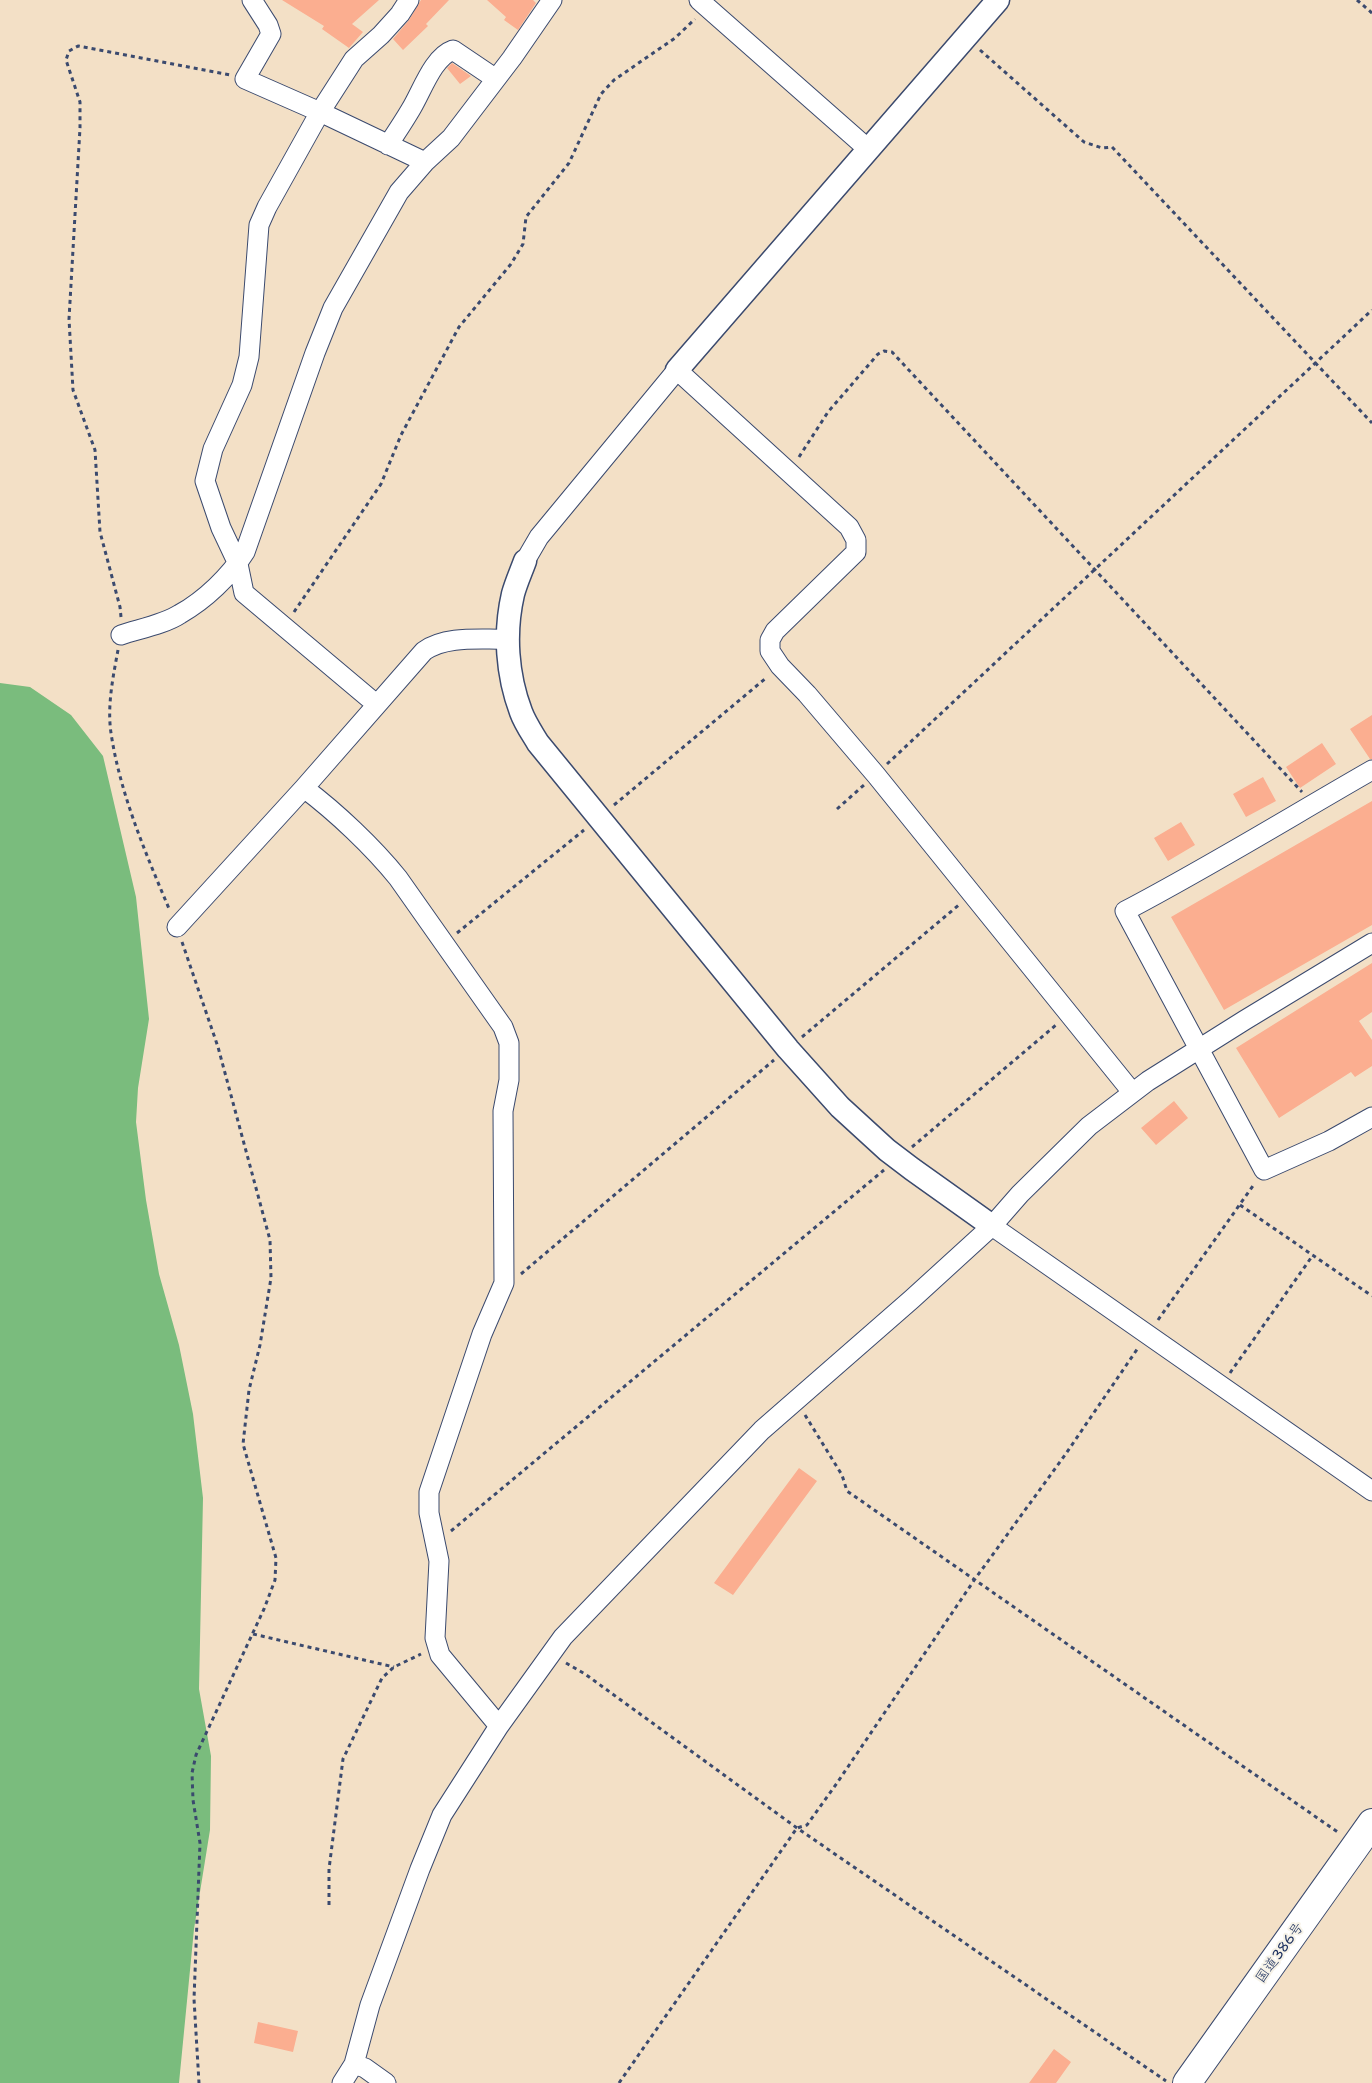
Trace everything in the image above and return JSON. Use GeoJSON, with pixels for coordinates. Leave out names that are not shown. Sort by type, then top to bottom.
{"type":"FeatureCollection","features":[{"type":"Feature","properties":{"kind":"highway","name":"国道386号"},"geometry":{"type":"LineString","coordinates":[[1187,2083],[1372,1823]]}},
{"type":"Feature","properties":{"kind":"street"},"geometry":{"type":"LineString","coordinates":[[252,0],[268,25],[271,34],[245,79],[425,162]]}},
{"type":"Feature","properties":{"kind":"street"},"geometry":{"type":"LineString","coordinates":[[376,704],[244,593],[238,564],[221,528],[205,481],[213,449],[242,385],[249,357],[259,225],[320,112],[354,59],[381,35],[400,14],[409,0]]}},
{"type":"Feature","properties":{"kind":"street"},"geometry":{"type":"LineString","coordinates":[[121,635],[179,615],[206,596],[238,564],[245,552],[333,308],[399,192],[425,162],[451,138],[552,0]]}},
{"type":"Feature","properties":{"kind":"street"},"geometry":{"type":"LineString","coordinates":[[998,0],[677,370],[539,537],[526,561],[513,593],[508,639],[508,654],[513,687],[522,714],[538,742],[788,1049],[840,1107],[898,1158],[970,1212],[1372,1491]]}},
{"type":"Feature","properties":{"kind":"street"},"geometry":{"type":"LineString","coordinates":[[703,4],[868,149]]}},
{"type":"Feature","properties":{"kind":"street"},"geometry":{"type":"LineString","coordinates":[[388,144],[412,109],[428,76],[447,52],[453,50],[496,79]]}},
{"type":"Feature","properties":{"kind":"street"},"geometry":{"type":"LineString","coordinates":[[677,370],[849,527],[856,540],[856,552],[775,631],[770,640],[770,651],[780,666],[807,694],[876,775],[1132,1092]]}},
{"type":"Feature","properties":{"kind":"street"},"geometry":{"type":"LineString","coordinates":[[177,928],[304,788],[424,651],[434,644],[452,640],[508,639]]}},
{"type":"Feature","properties":{"kind":"street"},"geometry":{"type":"LineString","coordinates":[[1372,770],[1181,882],[1125,911],[1264,1170],[1329,1141],[1372,1118]]}},
{"type":"Feature","properties":{"kind":"street"},"geometry":{"type":"LineString","coordinates":[[304,788],[386,863],[446,943],[503,1026],[509,1043],[509,1080],[503,1111],[504,1283],[482,1334],[429,1492],[429,1513],[439,1562],[435,1638],[437,1646],[440,1655],[499,1726]]}},
{"type":"Feature","properties":{"kind":"street"},"geometry":{"type":"LineString","coordinates":[[342,2083],[354,2064],[370,2006],[420,1869],[442,1815],[499,1726],[563,1636],[762,1430],[912,1299],[992,1226],[1020,1194],[1089,1126],[1132,1092],[1245,1020],[1372,943]]}},
{"type":"Feature","properties":{"kind":"street"},"geometry":{"type":"LineString","coordinates":[[354,2064],[365,2068],[386,2083]]}},
{"type":"Feature","properties":{"kind":"path"},"geometry":{"type":"LineString","coordinates":[[1357,0],[1372,13]]}},
{"type":"Feature","properties":{"kind":"path"},"geometry":{"type":"LineString","coordinates":[[284,628],[381,484],[401,435],[458,326],[519,251],[523,244],[526,218],[569,163],[601,94],[614,80],[675,38],[703,4]]}},
{"type":"Feature","properties":{"kind":"path"},"geometry":{"type":"LineString","coordinates":[[965,37],[1084,142],[1102,148],[1112,147],[1372,423]]}},
{"type":"Feature","properties":{"kind":"path"},"geometry":{"type":"LineString","coordinates":[[199,2083],[194,1999],[200,1843],[193,1800],[192,1773],[196,1755],[253,1634],[274,1580],[276,1558],[243,1444],[249,1390],[260,1345],[271,1278],[270,1240],[218,1047],[177,928],[154,873],[124,788],[111,733],[110,706],[121,635],[120,607],[100,532],[95,450],[73,390],[69,319],[80,102],[66,60],[69,51],[78,46],[245,79]]}},
{"type":"Feature","properties":{"kind":"path"},"geometry":{"type":"LineString","coordinates":[[837,809],[876,775],[1372,310]]}},
{"type":"Feature","properties":{"kind":"path"},"geometry":{"type":"LineString","coordinates":[[788,472],[828,412],[872,361],[884,351],[892,352],[1312,804]]}},
{"type":"Feature","properties":{"kind":"path"},"geometry":{"type":"LineString","coordinates":[[504,1283],[517,1276],[972,894]]}},
{"type":"Feature","properties":{"kind":"path"},"geometry":{"type":"LineString","coordinates":[[435,1544],[1070,1013]]}},
{"type":"Feature","properties":{"kind":"path"},"geometry":{"type":"LineString","coordinates":[[619,2083],[797,1828],[807,1825],[838,1783],[975,1579],[1065,1455],[1264,1170]]}},
{"type":"Feature","properties":{"kind":"path"},"geometry":{"type":"LineString","coordinates":[[1240,1204],[1372,1296]]}},
{"type":"Feature","properties":{"kind":"path"},"geometry":{"type":"LineString","coordinates":[[1221,1386],[1313,1255]]}},
{"type":"Feature","properties":{"kind":"path"},"geometry":{"type":"LineString","coordinates":[[795,1400],[842,1475],[847,1491],[1356,1846]]}},
{"type":"Feature","properties":{"kind":"path"},"geometry":{"type":"LineString","coordinates":[[253,1634],[394,1667]]}},
{"type":"Feature","properties":{"kind":"path"},"geometry":{"type":"LineString","coordinates":[[329,1905],[329,1869],[343,1759],[382,1678],[394,1667],[437,1646]]}},
{"type":"Feature","properties":{"kind":"path"},"geometry":{"type":"LineString","coordinates":[[550,1654],[585,1674],[797,1828],[1168,2083]]}},
{"type":"Feature","properties":{"kind":"green space"},"geometry":{"type":"Polygon","coordinates":[[[0,683],[30,687],[71,715],[103,756],[136,897],[149,1019],[138,1088],[136,1122],[146,1200],[159,1274],[179,1345],[193,1414],[203,1498],[199,1689],[211,1756],[210,1830],[194,1929],[179,2083],[0,2083],[0,683]]]}},
{"type":"Feature","properties":{"kind":"building"},"geometry":{"type":"Polygon","coordinates":[[[282,0],[379,0],[352,24],[363,32],[349,48],[322,29],[324,26],[282,0]]]}},
{"type":"Feature","properties":{"kind":"building"},"geometry":{"type":"Polygon","coordinates":[[[421,0],[449,0],[426,24],[428,26],[403,50],[393,39],[409,20],[421,0]]]}},
{"type":"Feature","properties":{"kind":"building"},"geometry":{"type":"Polygon","coordinates":[[[487,0],[533,0],[536,3],[518,30],[504,20],[506,17],[487,0]]]}},
{"type":"Feature","properties":{"kind":"building"},"geometry":{"type":"Polygon","coordinates":[[[452,63],[471,76],[460,84],[447,68],[452,63]]]}},
{"type":"Feature","properties":{"kind":"building"},"geometry":{"type":"Polygon","coordinates":[[[1372,715],[1372,759],[1370,759],[1350,729],[1372,715]]]}},
{"type":"Feature","properties":{"kind":"building"},"geometry":{"type":"Polygon","coordinates":[[[1322,743],[1336,764],[1300,788],[1286,767],[1322,743]]]}},
{"type":"Feature","properties":{"kind":"building"},"geometry":{"type":"Polygon","coordinates":[[[1263,777],[1276,801],[1246,817],[1233,794],[1263,777]]]}},
{"type":"Feature","properties":{"kind":"building"},"geometry":{"type":"Polygon","coordinates":[[[1372,801],[1372,925],[1224,1010],[1171,917],[1372,801]]]}},
{"type":"Feature","properties":{"kind":"building"},"geometry":{"type":"Polygon","coordinates":[[[1181,822],[1195,845],[1168,861],[1154,838],[1181,822]]]}},
{"type":"Feature","properties":{"kind":"building"},"geometry":{"type":"Polygon","coordinates":[[[1372,963],[1372,1012],[1359,1021],[1372,1040],[1372,1066],[1355,1077],[1351,1072],[1279,1118],[1236,1048],[1372,963]]]}},
{"type":"Feature","properties":{"kind":"building"},"geometry":{"type":"Polygon","coordinates":[[[1174,1101],[1188,1118],[1156,1145],[1141,1128],[1174,1101]]]}},
{"type":"Feature","properties":{"kind":"building"},"geometry":{"type":"Polygon","coordinates":[[[799,1468],[817,1481],[733,1595],[714,1583],[799,1468]]]}},
{"type":"Feature","properties":{"kind":"building"},"geometry":{"type":"Polygon","coordinates":[[[258,2022],[298,2031],[293,2052],[254,2043],[258,2022]]]}},
{"type":"Feature","properties":{"kind":"building"},"geometry":{"type":"Polygon","coordinates":[[[1054,2049],[1071,2062],[1056,2083],[1029,2083],[1054,2049]]]}}]}
